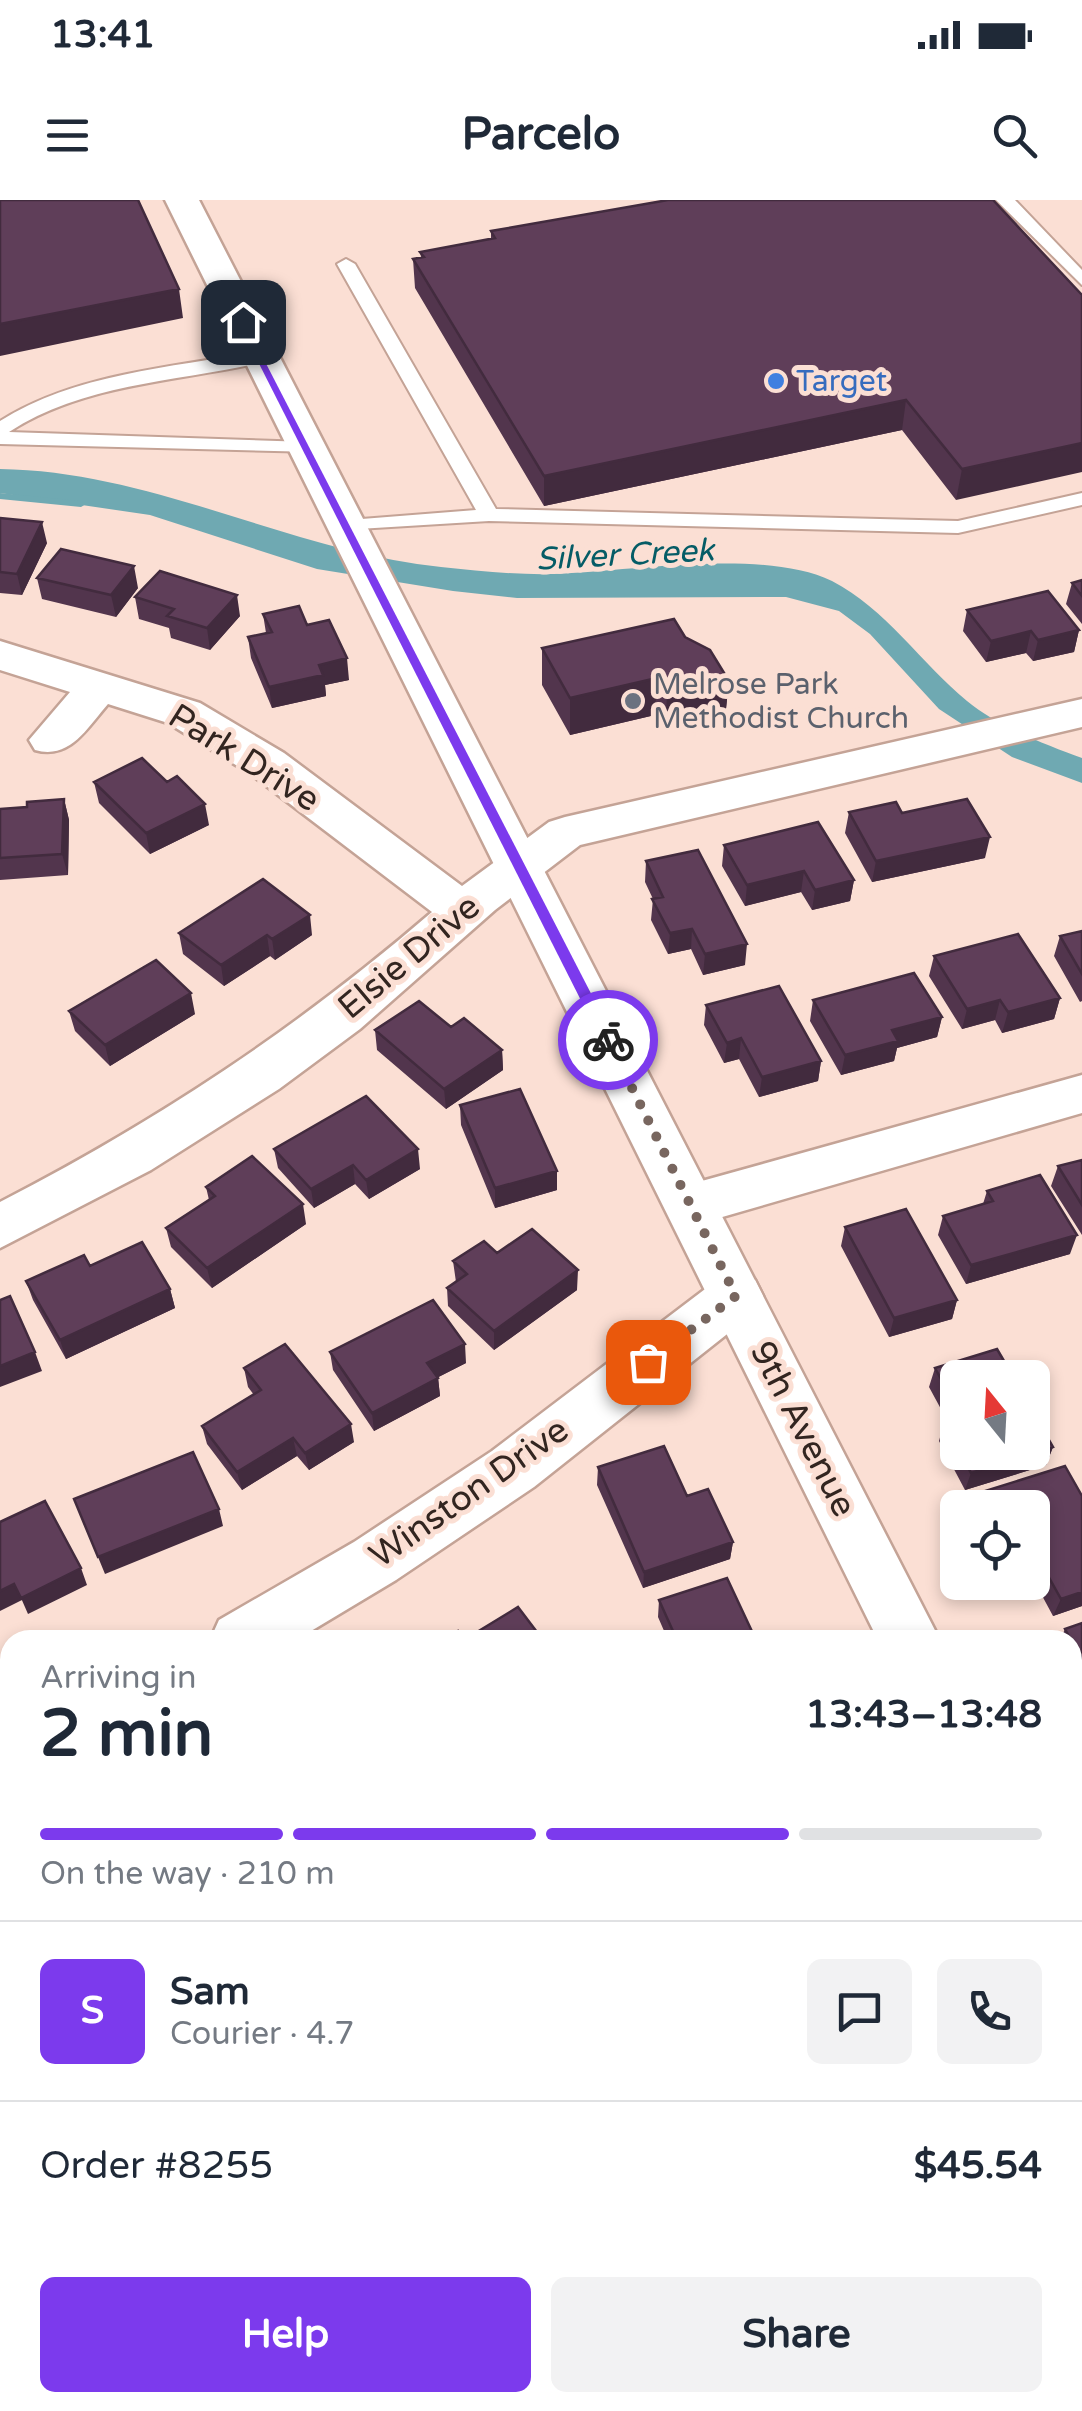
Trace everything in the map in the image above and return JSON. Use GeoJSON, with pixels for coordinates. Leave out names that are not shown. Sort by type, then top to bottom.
{"type":"FeatureCollection","features":[{"type":"Feature","properties":{"kind":"street","name":"9th Avenue"},"geometry":{"type":"LineString","coordinates":[[182,200],[904,1630]]}},
{"type":"Feature","properties":{"kind":"street","name":"Park Drive"},"geometry":{"type":"LineString","coordinates":[[0,655],[184,713],[268,764],[463,911]]}},
{"type":"Feature","properties":{"kind":"street"},"geometry":{"type":"LineString","coordinates":[[51,740],[100,686]]}},
{"type":"Feature","properties":{"kind":"street","name":"Elsie Drive"},"geometry":{"type":"LineString","coordinates":[[0,1227],[186,1123],[340,1017],[519,863],[565,833],[1073,715]]}},
{"type":"Feature","properties":{"kind":"street"},"geometry":{"type":"LineString","coordinates":[[691,1206],[1082,1094]]}},
{"type":"Feature","properties":{"kind":"street","name":"Winston Drive"},"geometry":{"type":"LineString","coordinates":[[258,1630],[375,1561],[513,1469],[736,1296]]}},
{"type":"Feature","properties":{"kind":"lane"},"geometry":{"type":"LineString","coordinates":[[1004,200],[1082,280]]}},
{"type":"Feature","properties":{"kind":"lane"},"geometry":{"type":"LineString","coordinates":[[346,264],[490,515]]}},
{"type":"Feature","properties":{"kind":"lane"},"geometry":{"type":"LineString","coordinates":[[0,434],[18,415],[72,397],[261,357]]}},
{"type":"Feature","properties":{"kind":"lane"},"geometry":{"type":"LineString","coordinates":[[0,434],[308,448]]}},
{"type":"Feature","properties":{"kind":"lane"},"geometry":{"type":"LineString","coordinates":[[363,552],[490,515],[958,528],[1082,499]]}},
{"type":"Feature","properties":{"kind":"water"},"geometry":{"type":"Polygon","coordinates":[[[0,469],[57,473],[112,483],[330,545],[441,567],[554,574],[734,563],[804,571],[832,581],[869,606],[979,710],[1022,734],[1082,758],[1082,783],[1012,757],[939,709],[870,634],[839,611],[786,597],[517,598],[317,569],[150,515],[0,493],[0,469]]]}},
{"type":"Feature","properties":{"kind":"building"},"geometry":{"type":"Polygon","coordinates":[[[0,200],[138,200],[179,289],[0,324],[0,200]]]}},
{"type":"Feature","properties":{"kind":"building","name":"Target"},"geometry":{"type":"Polygon","coordinates":[[[668,200],[993,200],[1082,295],[1082,443],[962,469],[906,400],[544,476],[413,259],[424,257],[420,252],[495,238],[491,231],[668,200]]]}},
{"type":"Feature","properties":{"kind":"building"},"geometry":{"type":"Polygon","coordinates":[[[0,518],[42,522],[17,574],[0,572],[0,518]]]}},
{"type":"Feature","properties":{"kind":"building"},"geometry":{"type":"Polygon","coordinates":[[[61,549],[134,566],[111,595],[37,578],[61,549]]]}},
{"type":"Feature","properties":{"kind":"building"},"geometry":{"type":"Polygon","coordinates":[[[160,571],[237,595],[207,628],[167,616],[174,609],[135,597],[160,571]]]}},
{"type":"Feature","properties":{"kind":"building"},"geometry":{"type":"Polygon","coordinates":[[[1082,580],[1082,596],[1072,583],[1082,580]]]}},
{"type":"Feature","properties":{"kind":"building"},"geometry":{"type":"Polygon","coordinates":[[[1048,591],[1079,630],[1038,640],[1031,631],[991,641],[967,610],[1048,591]]]}},
{"type":"Feature","properties":{"kind":"building"},"geometry":{"type":"Polygon","coordinates":[[[299,606],[307,625],[329,620],[347,658],[319,665],[323,675],[269,687],[248,637],[272,632],[263,614],[299,606]]]}},
{"type":"Feature","properties":{"kind":"building"},"geometry":{"type":"Polygon","coordinates":[[[674,619],[685,637],[710,650],[729,681],[667,695],[657,678],[570,698],[542,648],[674,619]]]}},
{"type":"Feature","properties":{"kind":"building"},"geometry":{"type":"Polygon","coordinates":[[[142,758],[167,782],[177,776],[205,804],[146,833],[94,782],[142,758]]]}},
{"type":"Feature","properties":{"kind":"building"},"geometry":{"type":"Polygon","coordinates":[[[64,799],[62,854],[0,858],[0,809],[64,799]]]}},
{"type":"Feature","properties":{"kind":"building"},"geometry":{"type":"Polygon","coordinates":[[[967,799],[990,837],[876,861],[849,812],[896,802],[902,813],[967,799]]]}},
{"type":"Feature","properties":{"kind":"building"},"geometry":{"type":"Polygon","coordinates":[[[818,822],[854,880],[815,890],[804,871],[747,885],[724,845],[818,822]]]}},
{"type":"Feature","properties":{"kind":"building"},"geometry":{"type":"Polygon","coordinates":[[[698,850],[747,944],[705,954],[692,929],[670,933],[652,899],[663,897],[646,861],[698,850]]]}},
{"type":"Feature","properties":{"kind":"building"},"geometry":{"type":"Polygon","coordinates":[[[263,879],[310,915],[272,939],[267,935],[221,965],[179,933],[263,879]]]}},
{"type":"Feature","properties":{"kind":"building"},"geometry":{"type":"Polygon","coordinates":[[[1082,931],[1082,974],[1060,936],[1082,931]]]}},
{"type":"Feature","properties":{"kind":"building"},"geometry":{"type":"Polygon","coordinates":[[[1018,934],[1060,998],[1008,1012],[1000,1000],[967,1009],[934,956],[1018,934]]]}},
{"type":"Feature","properties":{"kind":"building"},"geometry":{"type":"Polygon","coordinates":[[[156,960],[191,993],[105,1045],[69,1011],[156,960]]]}},
{"type":"Feature","properties":{"kind":"building"},"geometry":{"type":"Polygon","coordinates":[[[914,973],[942,1017],[892,1030],[898,1041],[845,1055],[813,1000],[914,973]]]}},
{"type":"Feature","properties":{"kind":"building"},"geometry":{"type":"Polygon","coordinates":[[[779,986],[821,1061],[762,1077],[741,1038],[727,1043],[706,1005],[779,986]]]}},
{"type":"Feature","properties":{"kind":"building"},"geometry":{"type":"Polygon","coordinates":[[[419,1001],[451,1027],[464,1018],[502,1050],[444,1089],[375,1030],[419,1001]]]}},
{"type":"Feature","properties":{"kind":"building"},"geometry":{"type":"Polygon","coordinates":[[[520,1089],[557,1171],[495,1188],[460,1105],[520,1089]]]}},
{"type":"Feature","properties":{"kind":"building"},"geometry":{"type":"Polygon","coordinates":[[[366,1096],[418,1149],[366,1180],[353,1165],[311,1189],[274,1149],[366,1096]]]}},
{"type":"Feature","properties":{"kind":"building"},"geometry":{"type":"Polygon","coordinates":[[[252,1156],[303,1204],[207,1268],[166,1228],[215,1196],[206,1187],[252,1156]]]}},
{"type":"Feature","properties":{"kind":"building"},"geometry":{"type":"Polygon","coordinates":[[[1082,1160],[1082,1205],[1058,1166],[1082,1160]]]}},
{"type":"Feature","properties":{"kind":"building"},"geometry":{"type":"Polygon","coordinates":[[[1040,1175],[1077,1235],[971,1265],[943,1216],[993,1201],[987,1191],[1040,1175]]]}},
{"type":"Feature","properties":{"kind":"building"},"geometry":{"type":"Polygon","coordinates":[[[906,1209],[957,1300],[894,1318],[845,1227],[906,1209]]]}},
{"type":"Feature","properties":{"kind":"building"},"geometry":{"type":"Polygon","coordinates":[[[532,1229],[578,1270],[494,1331],[447,1288],[467,1274],[453,1261],[484,1241],[497,1253],[532,1229]]]}},
{"type":"Feature","properties":{"kind":"building"},"geometry":{"type":"Polygon","coordinates":[[[142,1242],[170,1289],[60,1340],[26,1281],[84,1255],[90,1266],[142,1242]]]}},
{"type":"Feature","properties":{"kind":"building"},"geometry":{"type":"Polygon","coordinates":[[[10,1296],[35,1352],[0,1366],[0,1300],[10,1296]]]}},
{"type":"Feature","properties":{"kind":"building"},"geometry":{"type":"Polygon","coordinates":[[[433,1300],[465,1344],[427,1363],[438,1378],[372,1413],[330,1352],[433,1300]]]}},
{"type":"Feature","properties":{"kind":"building"},"geometry":{"type":"Polygon","coordinates":[[[285,1344],[351,1424],[305,1453],[293,1438],[237,1472],[202,1426],[261,1390],[244,1368],[285,1344]]]}},
{"type":"Feature","properties":{"kind":"building"},"geometry":{"type":"Polygon","coordinates":[[[997,1349],[1003,1360],[961,1360],[997,1349]]]}},
{"type":"Feature","properties":{"kind":"building"},"geometry":{"type":"Polygon","coordinates":[[[664,1446],[687,1496],[708,1489],[733,1542],[644,1572],[598,1467],[664,1446]]]}},
{"type":"Feature","properties":{"kind":"building"},"geometry":{"type":"Polygon","coordinates":[[[193,1452],[219,1509],[98,1557],[74,1499],[193,1452]]]}},
{"type":"Feature","properties":{"kind":"building"},"geometry":{"type":"Polygon","coordinates":[[[1065,1466],[1082,1496],[1082,1592],[1061,1599],[1050,1579],[1050,1490],[988,1490],[1065,1466]]]}},
{"type":"Feature","properties":{"kind":"building"},"geometry":{"type":"Polygon","coordinates":[[[45,1501],[81,1568],[21,1598],[14,1584],[0,1591],[0,1522],[45,1501]]]}},
{"type":"Feature","properties":{"kind":"building"},"geometry":{"type":"Polygon","coordinates":[[[727,1578],[751,1630],[672,1630],[659,1600],[727,1578]]]}},
{"type":"Feature","properties":{"kind":"building"},"geometry":{"type":"Polygon","coordinates":[[[518,1607],[535,1630],[480,1630],[518,1607]]]}},
{"type":"Feature","properties":{"kind":"building"},"geometry":{"type":"Polygon","coordinates":[[[1082,1623],[1082,1630],[1065,1629],[1082,1623]]]}},
{"type":"Feature","properties":{"kind":"waterway","name":"Silver Creek"},"geometry":{"type":"LineString","coordinates":[[0,496],[81,504]]}},
{"type":"Feature","properties":{"kind":"way so far"},"geometry":{"type":"LineString","coordinates":[[608,1040],[736,1296],[648,1362]]}},
{"type":"Feature","properties":{"kind":"place","name":"Target"},"geometry":{"type":"Point","coordinates":[776,381]}},
{"type":"Feature","properties":{"kind":"place","name":"Melrose Park Methodist Church"},"geometry":{"type":"Point","coordinates":[633,701]}},
{"type":"Feature","properties":{"kind":"route"},"geometry":{"type":"LineString","coordinates":[[243,322],[608,1040]]}}]}
